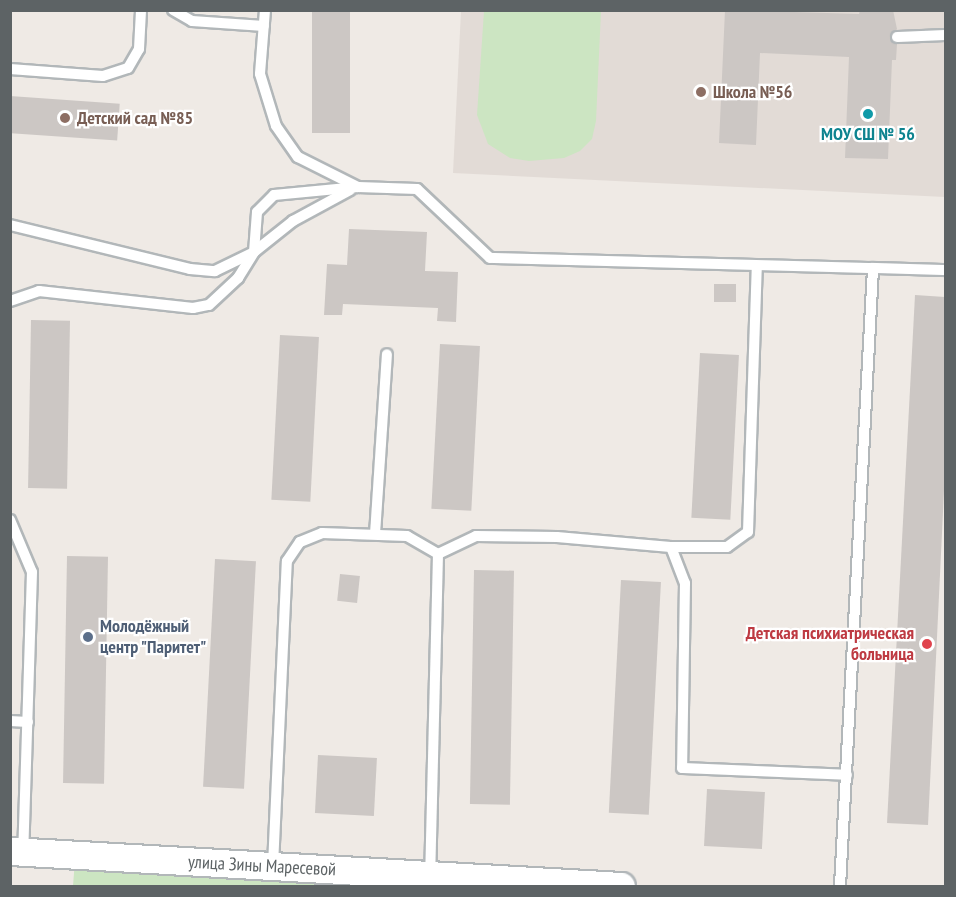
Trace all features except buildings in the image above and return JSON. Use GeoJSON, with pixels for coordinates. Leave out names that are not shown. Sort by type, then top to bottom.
{"type":"FeatureCollection","features":[{"type":"Feature","properties":{"kind":"street","name":"улица Зины Маресевой"},"geometry":{"type":"LineString","coordinates":[[17,852],[621,886]]}},
{"type":"Feature","properties":{"kind":"lane"},"geometry":{"type":"LineString","coordinates":[[10,69],[103,76],[128,68],[139,49],[141,10]]}},
{"type":"Feature","properties":{"kind":"lane"},"geometry":{"type":"LineString","coordinates":[[173,10],[192,21],[264,26]]}},
{"type":"Feature","properties":{"kind":"lane"},"geometry":{"type":"LineString","coordinates":[[265,10],[260,74],[276,126],[298,157],[355,188]]}},
{"type":"Feature","properties":{"kind":"lane"},"geometry":{"type":"LineString","coordinates":[[897,37],[945,35]]}},
{"type":"Feature","properties":{"kind":"lane"},"geometry":{"type":"LineString","coordinates":[[10,225],[190,269],[214,272],[254,252],[293,221],[355,188]]}},
{"type":"Feature","properties":{"kind":"lane"},"geometry":{"type":"LineString","coordinates":[[10,301],[39,291],[193,308],[209,305],[223,292],[254,252],[257,212],[274,195],[355,188],[417,189],[490,258],[945,270]]}},
{"type":"Feature","properties":{"kind":"lane"},"geometry":{"type":"LineString","coordinates":[[438,555],[476,536],[557,537],[671,547],[727,547],[748,532],[757,266]]}},
{"type":"Feature","properties":{"kind":"lane"},"geometry":{"type":"LineString","coordinates":[[840,886],[873,268]]}},
{"type":"Feature","properties":{"kind":"lane"},"geometry":{"type":"LineString","coordinates":[[375,534],[387,354]]}},
{"type":"Feature","properties":{"kind":"lane"},"geometry":{"type":"LineString","coordinates":[[10,520],[32,572],[28,722],[17,852]]}},
{"type":"Feature","properties":{"kind":"lane"},"geometry":{"type":"LineString","coordinates":[[273,866],[287,561],[300,542],[322,533],[407,536],[438,555]]}},
{"type":"Feature","properties":{"kind":"lane"},"geometry":{"type":"LineString","coordinates":[[671,547],[686,583],[682,768],[847,775]]}},
{"type":"Feature","properties":{"kind":"lane"},"geometry":{"type":"LineString","coordinates":[[430,875],[438,555]]}},
{"type":"Feature","properties":{"kind":"lane"},"geometry":{"type":"LineString","coordinates":[[10,721],[28,722]]}},
{"type":"Feature","properties":{"kind":"shaded area","name":"Школа №56"},"geometry":{"type":"Polygon","coordinates":[[[461,11],[945,11],[945,197],[453,173],[461,11]]]}},
{"type":"Feature","properties":{"kind":"green space"},"geometry":{"type":"Polygon","coordinates":[[[484,11],[601,11],[596,121],[592,139],[580,151],[564,158],[529,161],[510,158],[488,144],[477,115],[484,11]]]}},
{"type":"Feature","properties":{"kind":"green space"},"geometry":{"type":"Polygon","coordinates":[[[75,860],[543,886],[73,886],[75,860]]]}},
{"type":"Feature","properties":{"kind":"place","name":"Школа №56"},"geometry":{"type":"Point","coordinates":[701,92]}},
{"type":"Feature","properties":{"kind":"place","name":"МОУ СШ № 56"},"geometry":{"type":"Point","coordinates":[868,114]}},
{"type":"Feature","properties":{"kind":"place","name":"Детский сад №85"},"geometry":{"type":"Point","coordinates":[65,118]}},
{"type":"Feature","properties":{"kind":"place","name":"Молодёжный центр \"Паритет\""},"geometry":{"type":"Point","coordinates":[88,637]}},
{"type":"Feature","properties":{"kind":"place","name":"Детская психиатрическая больница"},"geometry":{"type":"Point","coordinates":[927,644]}}]}
